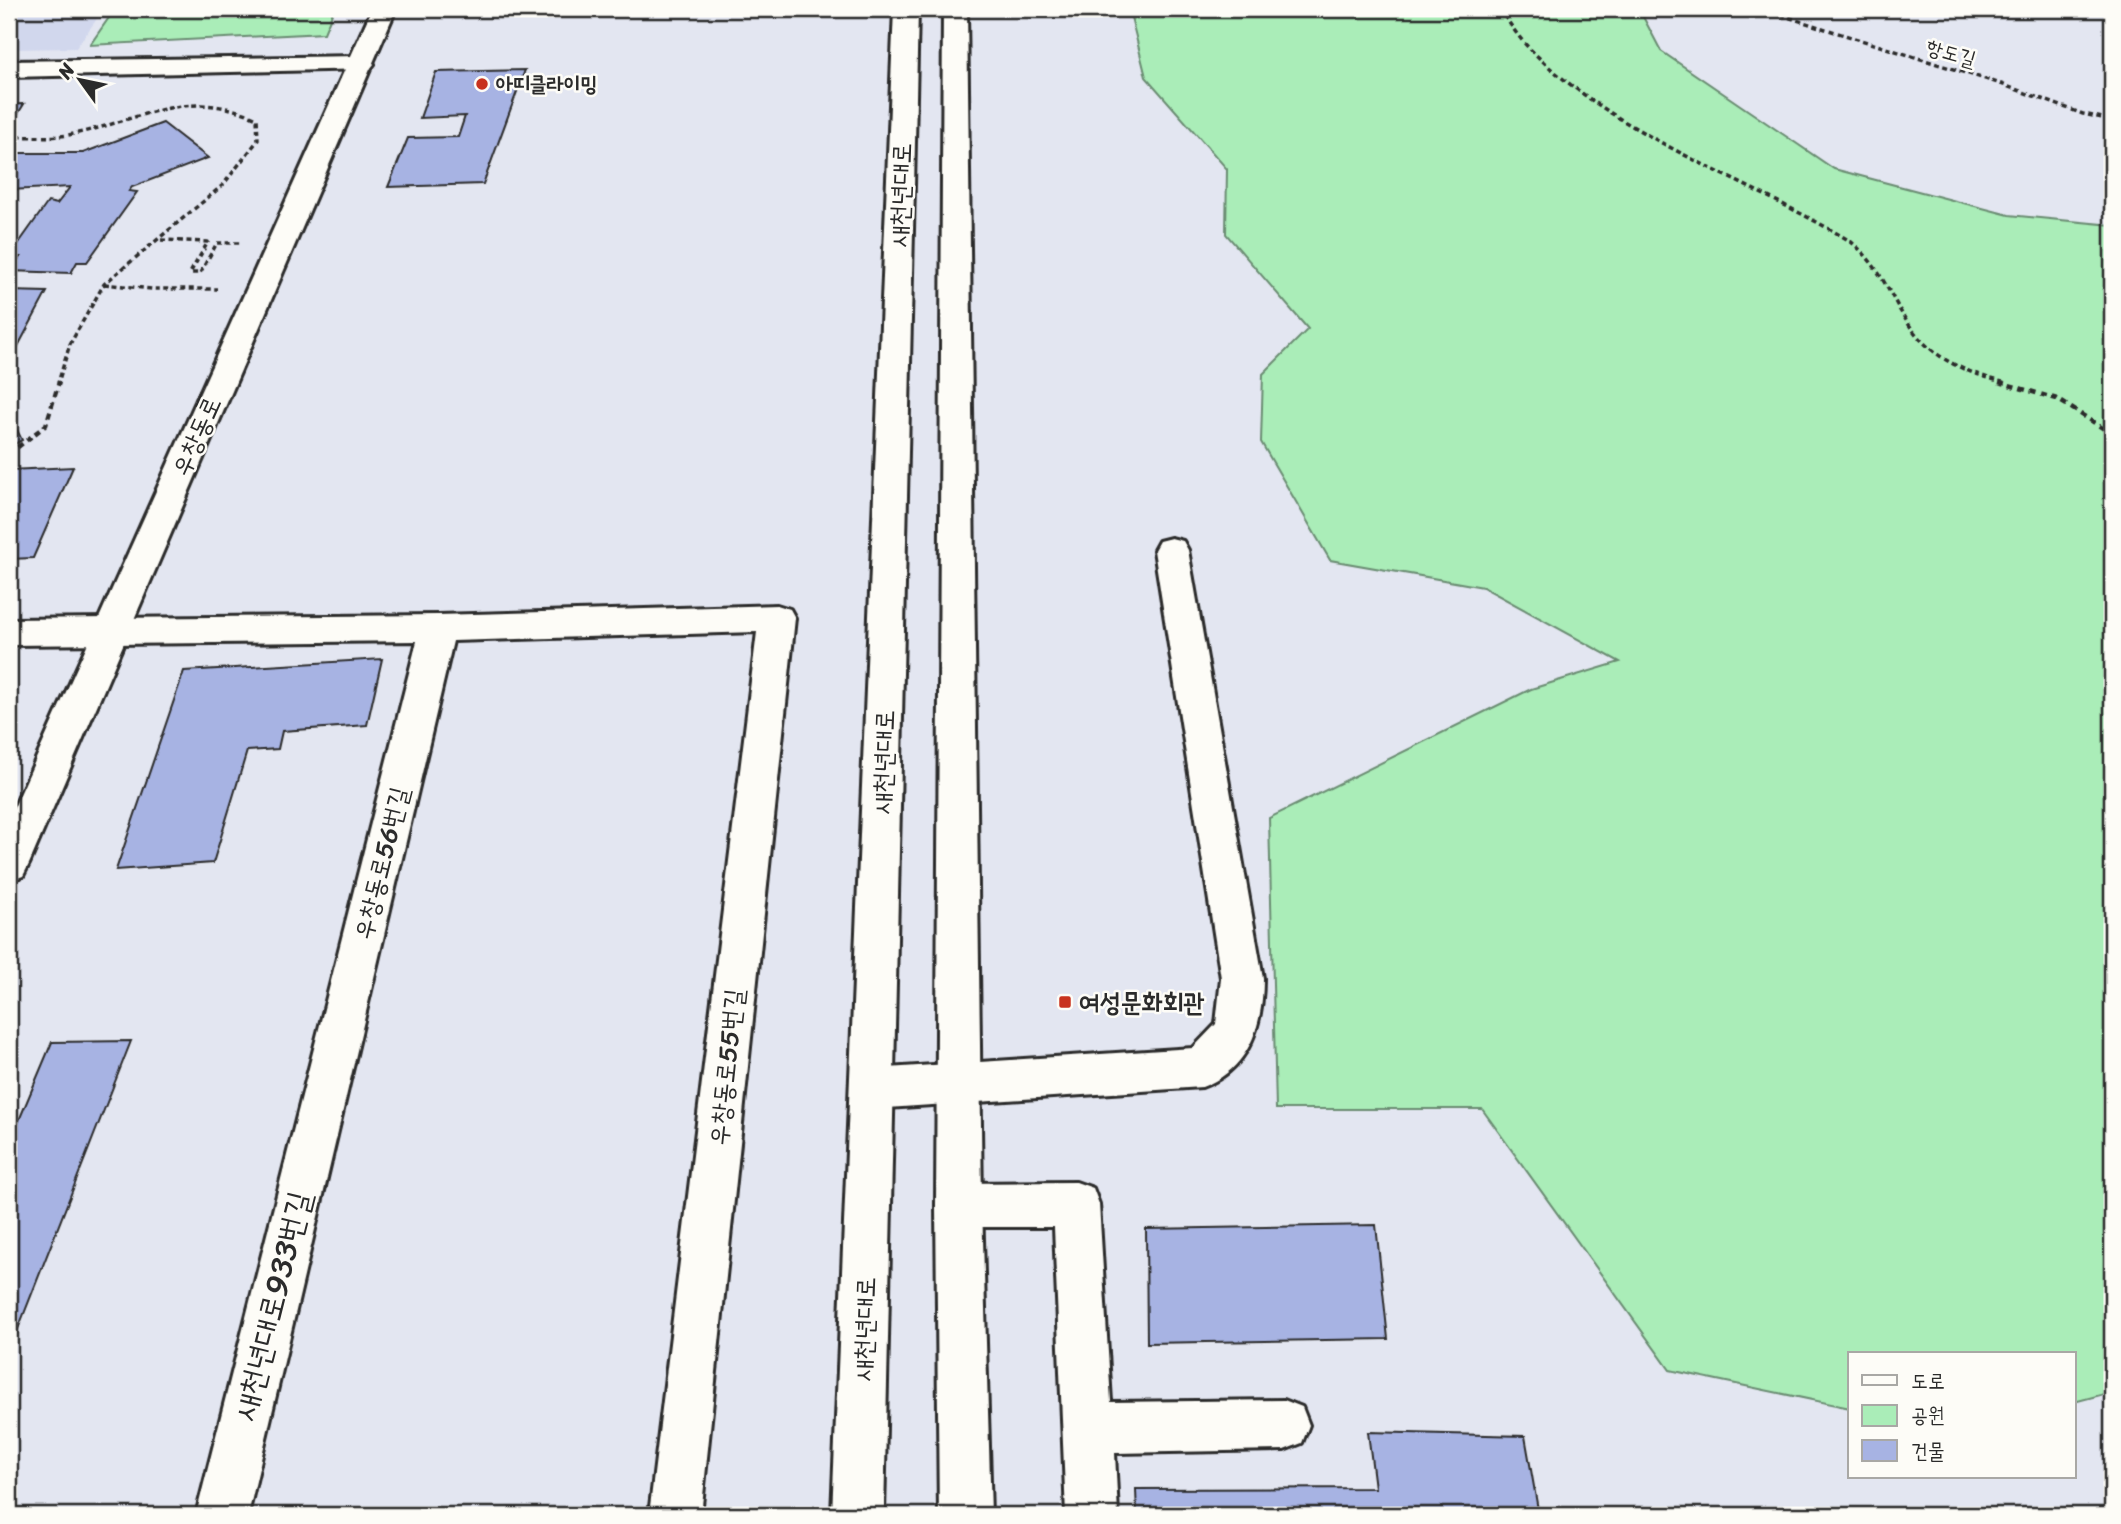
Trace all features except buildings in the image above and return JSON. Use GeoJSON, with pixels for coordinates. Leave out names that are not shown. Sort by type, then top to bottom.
{"type":"FeatureCollection","features":[{"type":"Feature","properties":{"kind":"main road","name":"우창동로"},"geometry":{"type":"LineString","coordinates":[[9,864],[108,632],[384,9]]}},
{"type":"Feature","properties":{"kind":"main road","name":"새천년대로"},"geometry":{"type":"LineString","coordinates":[[858,1515],[906,9]]}},
{"type":"Feature","properties":{"kind":"main road","name":"새천년대로"},"geometry":{"type":"LineString","coordinates":[[955,9],[958,1085],[965,1515]]}},
{"type":"Feature","properties":{"kind":"main road"},"geometry":{"type":"LineString","coordinates":[[9,69],[360,64]]}},
{"type":"Feature","properties":{"kind":"main road"},"geometry":{"type":"LineString","coordinates":[[872,1088],[958,1085],[1202,1067],[1229,1045],[1241,1017],[1242,978],[1171,550]]}},
{"type":"Feature","properties":{"kind":"main road","name":"우창동로55번길"},"geometry":{"type":"LineString","coordinates":[[438,628],[777,618],[675,1515]]}},
{"type":"Feature","properties":{"kind":"main road"},"geometry":{"type":"LineString","coordinates":[[9,632],[438,628]]}},
{"type":"Feature","properties":{"kind":"main road","name":"우창동로56번길"},"geometry":{"type":"LineString","coordinates":[[323,1097],[438,628]]}},
{"type":"Feature","properties":{"kind":"main road","name":"새천년대로933번길"},"geometry":{"type":"LineString","coordinates":[[222,1515],[323,1097]]}},
{"type":"Feature","properties":{"kind":"main road"},"geometry":{"type":"LineString","coordinates":[[959,1205],[1076,1204],[1093,1515]]}},
{"type":"Feature","properties":{"kind":"main road"},"geometry":{"type":"LineString","coordinates":[[1087,1429],[1284,1425]]}},
{"type":"Feature","properties":{"kind":"path"},"geometry":{"type":"LineString","coordinates":[[1499,9],[1528,45],[1596,104],[1808,216],[1868,254],[1886,276],[1913,331],[1937,355],[1968,373],[2051,396],[2112,434]]}},
{"type":"Feature","properties":{"kind":"path","name":"항도길"},"geometry":{"type":"LineString","coordinates":[[1781,15],[1912,59],[2004,85],[2081,116],[2112,120]]}},
{"type":"Feature","properties":{"kind":"path"},"geometry":{"type":"LineString","coordinates":[[9,137],[69,135],[169,106],[209,104],[240,108],[257,118],[258,140],[223,186],[161,240],[104,284],[70,344],[46,425],[9,454]]}},
{"type":"Feature","properties":{"kind":"path"},"geometry":{"type":"LineString","coordinates":[[161,240],[208,242],[190,272],[200,273],[217,243],[245,243]]}},
{"type":"Feature","properties":{"kind":"path"},"geometry":{"type":"LineString","coordinates":[[104,284],[152,289],[225,289]]}},
{"type":"Feature","properties":{"kind":"shaded area"},"geometry":{"type":"Polygon","coordinates":[[[9,9],[104,9],[76,48],[9,49],[9,9]]]}},
{"type":"Feature","properties":{"kind":"green space"},"geometry":{"type":"Polygon","coordinates":[[[115,9],[334,9],[324,33],[90,45],[115,9]]]}},
{"type":"Feature","properties":{"kind":"green space"},"geometry":{"type":"Polygon","coordinates":[[[1129,9],[1639,9],[1661,51],[1834,169],[2009,215],[2112,225],[2112,1392],[2076,1401],[2076,1352],[1848,1352],[1848,1408],[1670,1370],[1482,1109],[1276,1109],[1269,818],[1531,689],[1620,662],[1483,587],[1330,560],[1261,442],[1263,374],[1308,329],[1226,234],[1227,169],[1146,77],[1129,9]]]}},
{"type":"Feature","properties":{"kind":"place","name":"아띠클라이밍"},"geometry":{"type":"Point","coordinates":[482,84]}},
{"type":"Feature","properties":{"kind":"place","name":"여성문화회관"},"geometry":{"type":"Point","coordinates":[1065,1002]}}]}
